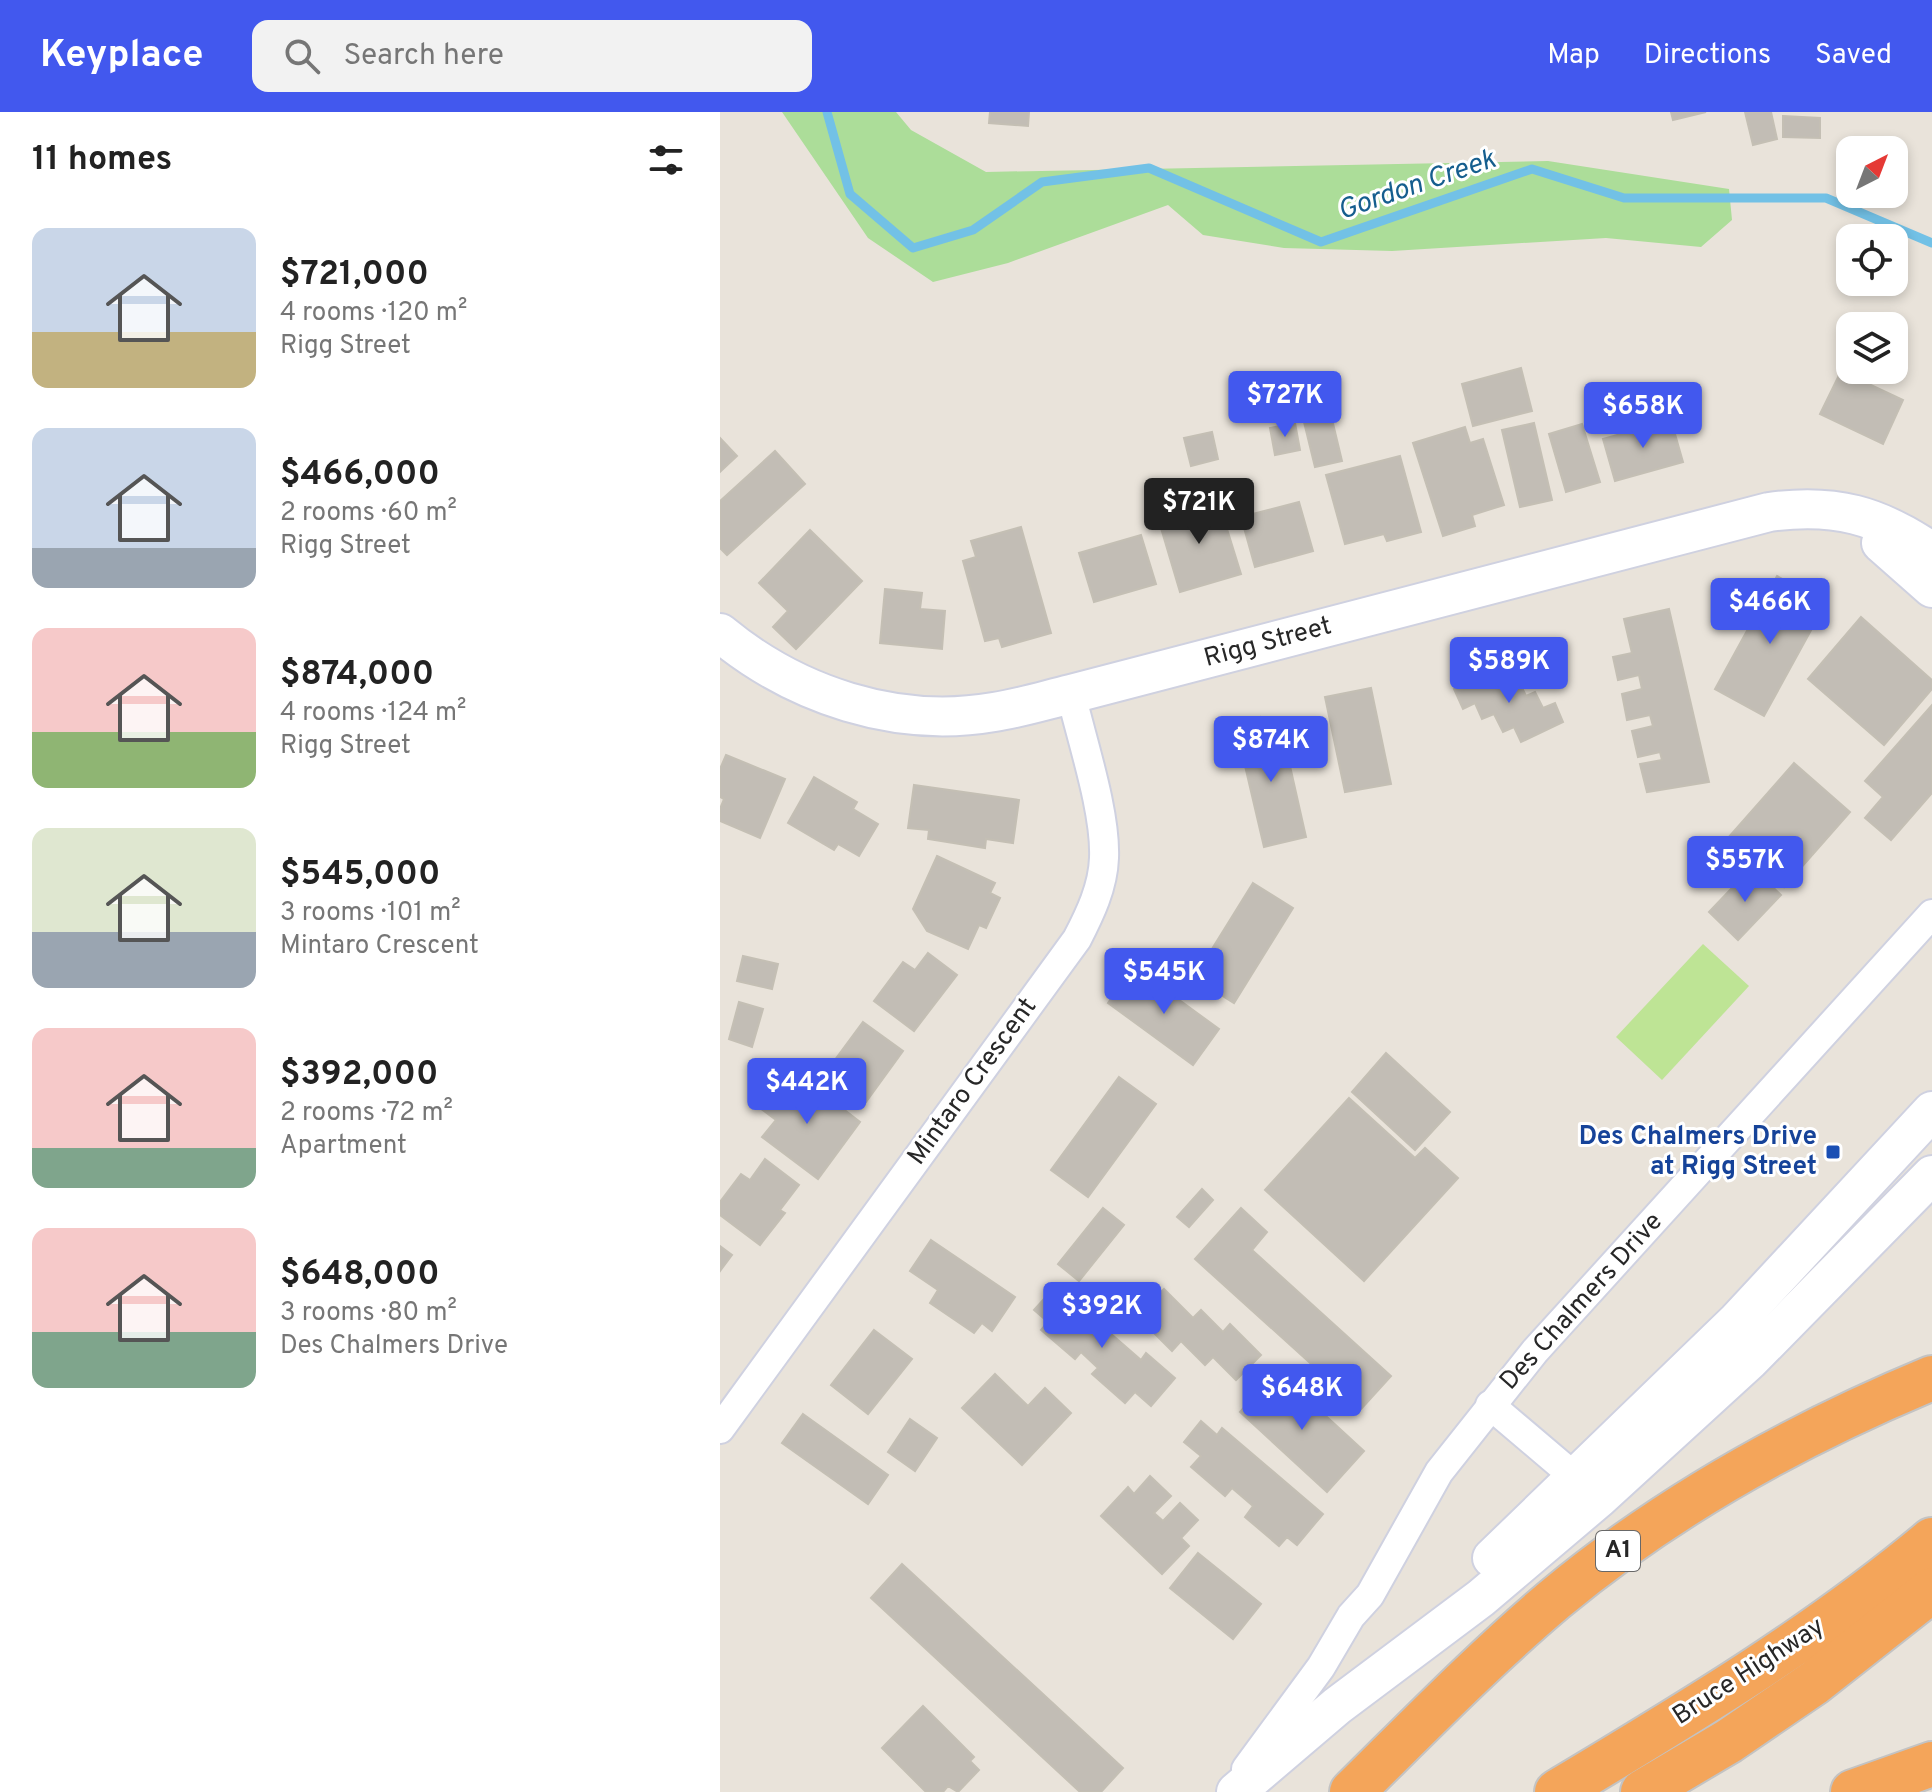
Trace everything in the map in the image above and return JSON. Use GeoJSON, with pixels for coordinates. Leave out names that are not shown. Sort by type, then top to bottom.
{"type":"FeatureCollection","features":[{"type":"Feature","properties":{"kind":"highway","name":"A1"},"geometry":{"type":"LineString","coordinates":[[1352,1792],[1511,1638],[1557,1598],[1657,1523],[1777,1449],[1932,1378]]}},
{"type":"Feature","properties":{"kind":"highway","name":"Bruce Highway"},"geometry":{"type":"LineString","coordinates":[[1557,1792],[1809,1635],[1932,1540]]}},
{"type":"Feature","properties":{"kind":"highway","name":"Bruce Highway"},"geometry":{"type":"LineString","coordinates":[[1643,1792],[1729,1741],[1814,1683],[1932,1590]]}},
{"type":"Feature","properties":{"kind":"highway"},"geometry":{"type":"LineString","coordinates":[[1853,1792],[1932,1764]]}},
{"type":"Feature","properties":{"kind":"main road","name":"Rigg Street"},"geometry":{"type":"LineString","coordinates":[[720,633],[767,669],[850,704],[890,712],[938,716],[992,713],[1769,512],[1792,509],[1863,516],[1883,523],[1932,552]]}},
{"type":"Feature","properties":{"kind":"main road","name":"Rigg Street"},"geometry":{"type":"LineString","coordinates":[[1827,511],[1893,551],[1932,588]]}},
{"type":"Feature","properties":{"kind":"main road"},"geometry":{"type":"LineString","coordinates":[[1588,1488],[1932,1111]]}},
{"type":"Feature","properties":{"kind":"main road"},"geometry":{"type":"LineString","coordinates":[[1236,1792],[1588,1488],[1750,1360],[1932,1175]]}},
{"type":"Feature","properties":{"kind":"street","name":"Mintaro Crescent"},"geometry":{"type":"LineString","coordinates":[[720,1429],[1077,939],[1093,908],[1104,858],[1099,813],[1071,694]]}},
{"type":"Feature","properties":{"kind":"street","name":"Des Chalmers Drive"},"geometry":{"type":"LineString","coordinates":[[1228,1792],[1308,1685],[1351,1616],[1374,1589],[1439,1472],[1490,1405],[1535,1351],[1932,914]]}},
{"type":"Feature","properties":{"kind":"street","name":"Des Chalmers Drive"},"geometry":{"type":"LineString","coordinates":[[1490,1405],[1588,1488]]}},
{"type":"Feature","properties":{"kind":"green space"},"geometry":{"type":"Polygon","coordinates":[[[782,112],[896,112],[911,130],[986,172],[1548,161],[1729,189],[1732,220],[1701,247],[1606,238],[1392,251],[1284,248],[1203,235],[1168,205],[1008,263],[933,282],[868,238],[782,112]]]}},
{"type":"Feature","properties":{"kind":"green space"},"geometry":{"type":"Polygon","coordinates":[[[1703,944],[1749,986],[1662,1080],[1616,1037],[1703,944]]]}},
{"type":"Feature","properties":{"kind":"building"},"geometry":{"type":"Polygon","coordinates":[[[990,112],[1029,112],[1028,126],[989,123],[990,112]]]}},
{"type":"Feature","properties":{"kind":"building"},"geometry":{"type":"Polygon","coordinates":[[[1671,112],[1706,112],[1673,120],[1671,112]]]}},
{"type":"Feature","properties":{"kind":"building"},"geometry":{"type":"Polygon","coordinates":[[[1745,112],[1771,112],[1777,139],[1753,145],[1745,112]]]}},
{"type":"Feature","properties":{"kind":"building"},"geometry":{"type":"Polygon","coordinates":[[[1783,116],[1820,118],[1820,138],[1783,137],[1783,116]]]}},
{"type":"Feature","properties":{"kind":"building"},"geometry":{"type":"Polygon","coordinates":[[[1521,368],[1532,411],[1473,426],[1462,384],[1521,368]]]}},
{"type":"Feature","properties":{"kind":"building"},"geometry":{"type":"Polygon","coordinates":[[[1836,381],[1836,384],[1869,384],[1903,400],[1883,444],[1820,414],[1836,381]]]}},
{"type":"Feature","properties":{"kind":"building"},"geometry":{"type":"Polygon","coordinates":[[[1330,411],[1342,461],[1315,467],[1303,418],[1330,411]]]}},
{"type":"Feature","properties":{"kind":"building"},"geometry":{"type":"Polygon","coordinates":[[[1671,420],[1683,462],[1615,481],[1603,439],[1671,420]]]}},
{"type":"Feature","properties":{"kind":"building"},"geometry":{"type":"Polygon","coordinates":[[[1295,423],[1300,450],[1275,455],[1270,428],[1295,423]]]}},
{"type":"Feature","properties":{"kind":"building"},"geometry":{"type":"Polygon","coordinates":[[[1534,423],[1552,500],[1520,507],[1502,430],[1534,423]]]}},
{"type":"Feature","properties":{"kind":"building"},"geometry":{"type":"Polygon","coordinates":[[[1582,424],[1600,482],[1566,492],[1549,434],[1582,424]]]}},
{"type":"Feature","properties":{"kind":"building"},"geometry":{"type":"Polygon","coordinates":[[[1465,427],[1470,443],[1483,439],[1504,505],[1472,515],[1475,526],[1443,536],[1413,443],[1465,427]]]}},
{"type":"Feature","properties":{"kind":"building"},"geometry":{"type":"Polygon","coordinates":[[[1212,432],[1218,459],[1191,466],[1184,438],[1212,432]]]}},
{"type":"Feature","properties":{"kind":"building"},"geometry":{"type":"Polygon","coordinates":[[[720,438],[737,456],[720,472],[720,438]]]}},
{"type":"Feature","properties":{"kind":"building"},"geometry":{"type":"Polygon","coordinates":[[[775,451],[805,484],[727,555],[720,548],[720,501],[775,451]]]}},
{"type":"Feature","properties":{"kind":"building"},"geometry":{"type":"Polygon","coordinates":[[[1400,456],[1421,532],[1387,541],[1384,534],[1345,544],[1326,475],[1400,456]]]}},
{"type":"Feature","properties":{"kind":"building"},"geometry":{"type":"Polygon","coordinates":[[[1218,500],[1241,574],[1180,592],[1158,518],[1218,500]]]}},
{"type":"Feature","properties":{"kind":"building"},"geometry":{"type":"Polygon","coordinates":[[[1299,502],[1313,551],[1255,567],[1241,517],[1299,502]]]}},
{"type":"Feature","properties":{"kind":"building"},"geometry":{"type":"Polygon","coordinates":[[[1021,527],[1051,633],[1002,647],[999,638],[985,641],[963,561],[976,557],[971,541],[1021,527]]]}},
{"type":"Feature","properties":{"kind":"building"},"geometry":{"type":"Polygon","coordinates":[[[810,530],[862,581],[796,649],[773,627],[788,611],[759,583],[810,530]]]}},
{"type":"Feature","properties":{"kind":"building"},"geometry":{"type":"Polygon","coordinates":[[[1141,535],[1156,584],[1094,602],[1079,553],[1141,535]]]}},
{"type":"Feature","properties":{"kind":"building"},"geometry":{"type":"Polygon","coordinates":[[[1777,576],[1826,603],[1764,716],[1715,689],[1777,576]]]}},
{"type":"Feature","properties":{"kind":"building"},"geometry":{"type":"Polygon","coordinates":[[[885,589],[922,593],[920,609],[945,611],[942,649],[880,643],[885,589]]]}},
{"type":"Feature","properties":{"kind":"building"},"geometry":{"type":"Polygon","coordinates":[[[1669,609],[1709,782],[1647,792],[1640,764],[1662,760],[1660,752],[1638,757],[1632,731],[1653,726],[1650,715],[1627,720],[1622,694],[1642,689],[1639,675],[1618,680],[1613,657],[1632,653],[1624,619],[1669,609]]]}},
{"type":"Feature","properties":{"kind":"building"},"geometry":{"type":"Polygon","coordinates":[[[1861,617],[1932,680],[1932,689],[1884,745],[1808,679],[1861,617]]]}},
{"type":"Feature","properties":{"kind":"building"},"geometry":{"type":"Polygon","coordinates":[[[1502,667],[1508,681],[1517,677],[1526,696],[1535,692],[1543,708],[1555,703],[1563,722],[1521,742],[1514,727],[1503,732],[1494,714],[1482,719],[1475,703],[1463,709],[1454,689],[1502,667]]]}},
{"type":"Feature","properties":{"kind":"building"},"geometry":{"type":"Polygon","coordinates":[[[1371,688],[1391,784],[1345,792],[1325,697],[1371,688]]]}},
{"type":"Feature","properties":{"kind":"building"},"geometry":{"type":"Polygon","coordinates":[[[1932,705],[1932,793],[1891,840],[1865,818],[1883,797],[1865,781],[1932,705]]]}},
{"type":"Feature","properties":{"kind":"building"},"geometry":{"type":"Polygon","coordinates":[[[1260,717],[1265,738],[1283,735],[1306,837],[1264,847],[1235,723],[1260,717]]]}},
{"type":"Feature","properties":{"kind":"building"},"geometry":{"type":"Polygon","coordinates":[[[726,755],[785,779],[760,838],[720,821],[724,799],[720,797],[720,769],[726,755]]]}},
{"type":"Feature","properties":{"kind":"building"},"geometry":{"type":"Polygon","coordinates":[[[1794,763],[1850,812],[1784,887],[1728,838],[1794,763]]]}},
{"type":"Feature","properties":{"kind":"building"},"geometry":{"type":"Polygon","coordinates":[[[814,777],[857,802],[853,809],[878,824],[859,856],[838,844],[834,850],[788,823],[814,777]]]}},
{"type":"Feature","properties":{"kind":"building"},"geometry":{"type":"Polygon","coordinates":[[[914,785],[1019,800],[1013,843],[986,839],[985,848],[928,839],[929,830],[908,828],[914,785]]]}},
{"type":"Feature","properties":{"kind":"building"},"geometry":{"type":"Polygon","coordinates":[[[937,856],[995,883],[990,893],[1000,898],[986,928],[979,925],[968,949],[927,931],[913,909],[937,856]]]}},
{"type":"Feature","properties":{"kind":"building"},"geometry":{"type":"Polygon","coordinates":[[[1752,867],[1781,895],[1738,940],[1709,912],[1752,867]]]}},
{"type":"Feature","properties":{"kind":"building"},"geometry":{"type":"Polygon","coordinates":[[[1253,883],[1293,908],[1234,1003],[1194,978],[1253,883]]]}},
{"type":"Feature","properties":{"kind":"building"},"geometry":{"type":"Polygon","coordinates":[[[928,953],[957,975],[914,1031],[874,1001],[903,962],[915,970],[928,953]]]}},
{"type":"Feature","properties":{"kind":"building"},"geometry":{"type":"Polygon","coordinates":[[[743,956],[778,964],[772,989],[737,981],[743,956]]]}},
{"type":"Feature","properties":{"kind":"building"},"geometry":{"type":"Polygon","coordinates":[[[1134,967],[1219,1029],[1193,1065],[1108,1003],[1134,967]]]}},
{"type":"Feature","properties":{"kind":"building"},"geometry":{"type":"Polygon","coordinates":[[[739,1002],[763,1009],[752,1047],[729,1039],[739,1002]]]}},
{"type":"Feature","properties":{"kind":"building"},"geometry":{"type":"Polygon","coordinates":[[[863,1022],[903,1051],[863,1106],[823,1076],[863,1022]]]}},
{"type":"Feature","properties":{"kind":"building"},"geometry":{"type":"Polygon","coordinates":[[[1386,1053],[1450,1112],[1415,1150],[1352,1092],[1386,1053]]]}},
{"type":"Feature","properties":{"kind":"building"},"geometry":{"type":"Polygon","coordinates":[[[784,1077],[801,1089],[807,1081],[860,1122],[818,1179],[762,1137],[776,1120],[760,1108],[784,1077]]]}},
{"type":"Feature","properties":{"kind":"building"},"geometry":{"type":"Polygon","coordinates":[[[1119,1077],[1156,1104],[1088,1197],[1051,1170],[1119,1077]]]}},
{"type":"Feature","properties":{"kind":"building"},"geometry":{"type":"Polygon","coordinates":[[[1349,1098],[1415,1158],[1425,1148],[1458,1178],[1364,1281],[1265,1190],[1349,1098]]]}},
{"type":"Feature","properties":{"kind":"building"},"geometry":{"type":"Polygon","coordinates":[[[765,1159],[799,1185],[780,1210],[785,1213],[760,1245],[720,1215],[720,1202],[741,1174],[750,1180],[765,1159]]]}},
{"type":"Feature","properties":{"kind":"building"},"geometry":{"type":"Polygon","coordinates":[[[1202,1189],[1213,1200],[1189,1227],[1177,1217],[1202,1189]]]}},
{"type":"Feature","properties":{"kind":"building"},"geometry":{"type":"Polygon","coordinates":[[[1103,1208],[1124,1225],[1079,1281],[1058,1264],[1103,1208]]]}},
{"type":"Feature","properties":{"kind":"building"},"geometry":{"type":"Polygon","coordinates":[[[1241,1208],[1267,1232],[1252,1250],[1391,1376],[1361,1409],[1195,1259],[1241,1208]]]}},
{"type":"Feature","properties":{"kind":"building"},"geometry":{"type":"Polygon","coordinates":[[[931,1240],[1015,1297],[992,1331],[982,1323],[974,1333],[930,1303],[938,1290],[910,1271],[931,1240]]]}},
{"type":"Feature","properties":{"kind":"building"},"geometry":{"type":"Polygon","coordinates":[[[720,1246],[732,1255],[720,1271],[720,1246]]]}},
{"type":"Feature","properties":{"kind":"building"},"geometry":{"type":"Polygon","coordinates":[[[1056,1286],[1141,1360],[1146,1353],[1175,1378],[1151,1406],[1135,1392],[1125,1403],[1092,1374],[1098,1368],[1081,1352],[1075,1359],[1041,1330],[1048,1322],[1034,1310],[1056,1286]]]}},
{"type":"Feature","properties":{"kind":"building"},"geometry":{"type":"Polygon","coordinates":[[[1164,1289],[1193,1318],[1201,1310],[1223,1332],[1230,1324],[1261,1355],[1236,1380],[1213,1357],[1205,1365],[1181,1341],[1172,1351],[1137,1316],[1164,1289]]]}},
{"type":"Feature","properties":{"kind":"building"},"geometry":{"type":"Polygon","coordinates":[[[874,1330],[912,1359],[868,1414],[831,1385],[874,1330]]]}},
{"type":"Feature","properties":{"kind":"building"},"geometry":{"type":"Polygon","coordinates":[[[1277,1371],[1364,1451],[1327,1492],[1240,1412],[1277,1371]]]}},
{"type":"Feature","properties":{"kind":"building"},"geometry":{"type":"Polygon","coordinates":[[[995,1374],[1028,1406],[1045,1388],[1071,1413],[1022,1465],[962,1408],[995,1374]]]}},
{"type":"Feature","properties":{"kind":"building"},"geometry":{"type":"Polygon","coordinates":[[[803,1414],[888,1475],[868,1504],[782,1443],[803,1414]]]}},
{"type":"Feature","properties":{"kind":"building"},"geometry":{"type":"Polygon","coordinates":[[[910,1419],[937,1438],[915,1471],[888,1452],[910,1419]]]}},
{"type":"Feature","properties":{"kind":"building"},"geometry":{"type":"Polygon","coordinates":[[[1201,1421],[1217,1435],[1222,1428],[1323,1514],[1297,1545],[1287,1537],[1279,1546],[1245,1517],[1253,1506],[1232,1488],[1225,1496],[1191,1467],[1201,1456],[1184,1442],[1201,1421]]]}},
{"type":"Feature","properties":{"kind":"building"},"geometry":{"type":"Polygon","coordinates":[[[1150,1476],[1171,1496],[1154,1513],[1163,1521],[1180,1503],[1198,1520],[1181,1538],[1189,1546],[1162,1574],[1101,1516],[1128,1487],[1134,1494],[1150,1476]]]}},
{"type":"Feature","properties":{"kind":"building"},"geometry":{"type":"Polygon","coordinates":[[[1198,1553],[1261,1604],[1233,1639],[1170,1588],[1198,1553]]]}},
{"type":"Feature","properties":{"kind":"building"},"geometry":{"type":"Polygon","coordinates":[[[902,1564],[1123,1768],[1101,1792],[1080,1792],[871,1598],[902,1564]]]}},
{"type":"Feature","properties":{"kind":"building"},"geometry":{"type":"Polygon","coordinates":[[[923,1706],[974,1757],[970,1761],[979,1770],[958,1792],[948,1786],[943,1792],[926,1792],[882,1748],[923,1706]]]}},
{"type":"Feature","properties":{"kind":"waterway","name":"Gordon Creek"},"geometry":{"type":"LineString","coordinates":[[827,112],[850,194],[913,248],[973,230],[1042,182],[1149,168],[1321,242],[1532,169],[1624,198],[1826,198],[1932,243]]}},
{"type":"Feature","properties":{"kind":"place","name":"Des Chalmers Drive at Rigg Street"},"geometry":{"type":"Point","coordinates":[1833,1152]}}]}
